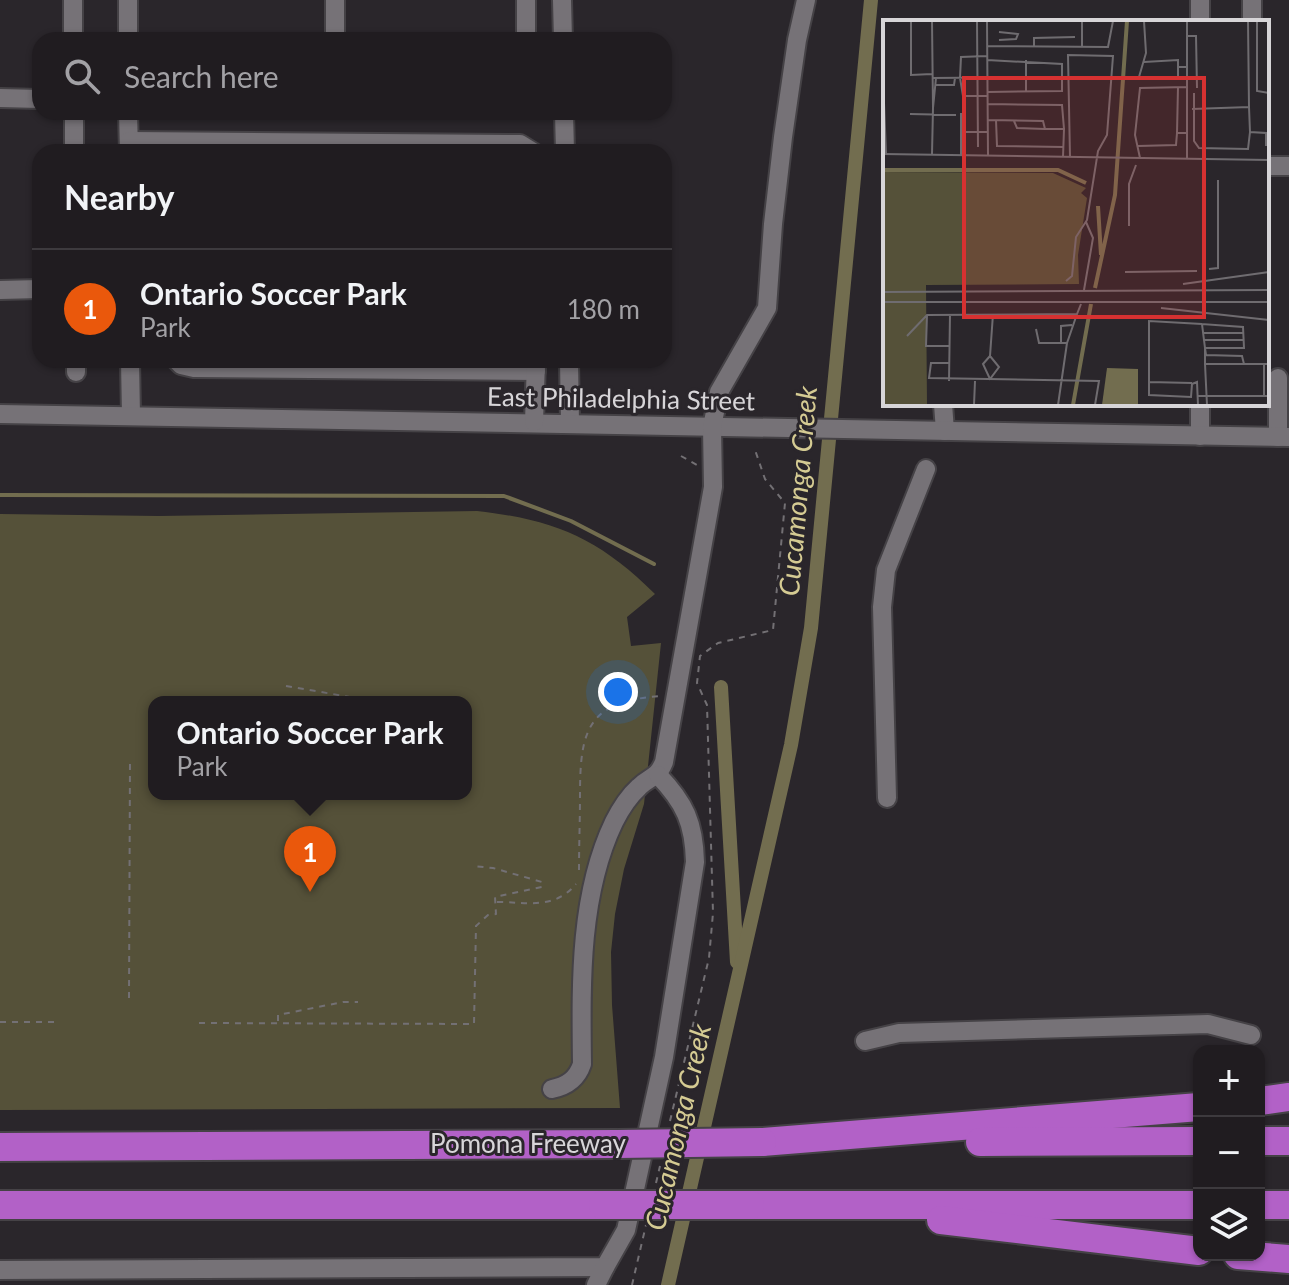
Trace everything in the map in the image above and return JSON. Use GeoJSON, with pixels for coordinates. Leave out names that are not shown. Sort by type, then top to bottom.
{"type":"FeatureCollection","features":[{"type":"Feature","properties":{"kind":"highway"},"geometry":{"type":"LineString","coordinates":[[1265,1100],[1289,1097]]}},
{"type":"Feature","properties":{"kind":"highway"},"geometry":{"type":"LineString","coordinates":[[762,1142],[1193,1107]]}},
{"type":"Feature","properties":{"kind":"highway","name":"Pomona Freeway"},"geometry":{"type":"LineString","coordinates":[[0,1147],[1193,1141]]}},
{"type":"Feature","properties":{"kind":"highway"},"geometry":{"type":"LineString","coordinates":[[1265,1141],[1289,1141]]}},
{"type":"Feature","properties":{"kind":"highway"},"geometry":{"type":"LineString","coordinates":[[0,1205],[1193,1205]]}},
{"type":"Feature","properties":{"kind":"highway"},"geometry":{"type":"LineString","coordinates":[[813,1205],[1193,1250]]}},
{"type":"Feature","properties":{"kind":"highway"},"geometry":{"type":"LineString","coordinates":[[1265,1205],[1289,1205]]}},
{"type":"Feature","properties":{"kind":"highway"},"geometry":{"type":"LineString","coordinates":[[1265,1257],[1289,1259]]}},
{"type":"Feature","properties":{"kind":"street"},"geometry":{"type":"LineString","coordinates":[[73,0],[73,32]]}},
{"type":"Feature","properties":{"kind":"street"},"geometry":{"type":"LineString","coordinates":[[128,0],[128,32]]}},
{"type":"Feature","properties":{"kind":"street"},"geometry":{"type":"LineString","coordinates":[[335,0],[335,32]]}},
{"type":"Feature","properties":{"kind":"street"},"geometry":{"type":"LineString","coordinates":[[526,0],[526,32]]}},
{"type":"Feature","properties":{"kind":"street"},"geometry":{"type":"LineString","coordinates":[[562,0],[563,32]]}},
{"type":"Feature","properties":{"kind":"street"},"geometry":{"type":"LineString","coordinates":[[552,1089],[568,1084],[582,1064],[585,943],[601,855],[625,801],[641,784],[658,775],[666,749],[713,487],[712,427],[719,392],[767,308],[783,137],[806,0]]}},
{"type":"Feature","properties":{"kind":"street"},"geometry":{"type":"LineString","coordinates":[[0,98],[32,99]]}},
{"type":"Feature","properties":{"kind":"street"},"geometry":{"type":"LineString","coordinates":[[74,120],[74,144]]}},
{"type":"Feature","properties":{"kind":"street"},"geometry":{"type":"LineString","coordinates":[[128,120],[129,144]]}},
{"type":"Feature","properties":{"kind":"street"},"geometry":{"type":"LineString","coordinates":[[564,120],[565,144]]}},
{"type":"Feature","properties":{"kind":"street"},"geometry":{"type":"LineString","coordinates":[[0,290],[32,289]]}},
{"type":"Feature","properties":{"kind":"street"},"geometry":{"type":"LineString","coordinates":[[130,368],[131,416]]}},
{"type":"Feature","properties":{"kind":"street"},"geometry":{"type":"LineString","coordinates":[[534,422],[536,368]]}},
{"type":"Feature","properties":{"kind":"street"},"geometry":{"type":"LineString","coordinates":[[569,368],[570,423]]}},
{"type":"Feature","properties":{"kind":"street"},"geometry":{"type":"LineString","coordinates":[[1278,378],[1284,437]]}},
{"type":"Feature","properties":{"kind":"street"},"geometry":{"type":"LineString","coordinates":[[943,406],[945,431]]}},
{"type":"Feature","properties":{"kind":"street"},"geometry":{"type":"LineString","coordinates":[[1200,406],[1200,436]]}},
{"type":"Feature","properties":{"kind":"street","name":"East Philadelphia Street"},"geometry":{"type":"LineString","coordinates":[[0,414],[1284,437]]}},
{"type":"Feature","properties":{"kind":"street"},"geometry":{"type":"LineString","coordinates":[[887,798],[882,607],[886,570],[926,469]]}},
{"type":"Feature","properties":{"kind":"street"},"geometry":{"type":"LineString","coordinates":[[596,1285],[626,1230],[669,1028],[695,862],[695,841],[689,819],[679,797],[658,775]]}},
{"type":"Feature","properties":{"kind":"street"},"geometry":{"type":"LineString","coordinates":[[865,1041],[899,1033],[1208,1024],[1251,1035]]}},
{"type":"Feature","properties":{"kind":"street"},"geometry":{"type":"LineString","coordinates":[[0,1270],[156,1277],[605,1267]]}},
{"type":"Feature","properties":{"kind":"path"},"geometry":{"type":"LineString","coordinates":[[286,686],[344,696]]}},
{"type":"Feature","properties":{"kind":"path"},"geometry":{"type":"LineString","coordinates":[[579,870],[583,740],[594,722],[611,707],[630,700],[662,696]]}},
{"type":"Feature","properties":{"kind":"path"},"geometry":{"type":"LineString","coordinates":[[129,998],[130,760]]}},
{"type":"Feature","properties":{"kind":"path"},"geometry":{"type":"LineString","coordinates":[[199,1023],[474,1024],[474,932],[480,920],[496,914],[495,897],[542,887],[542,882],[493,868],[472,866]]}},
{"type":"Feature","properties":{"kind":"path"},"geometry":{"type":"LineString","coordinates":[[495,902],[553,902],[577,882]]}},
{"type":"Feature","properties":{"kind":"path"},"geometry":{"type":"LineString","coordinates":[[278,1023],[278,1015],[343,1002],[358,1002]]}},
{"type":"Feature","properties":{"kind":"path"},"geometry":{"type":"LineString","coordinates":[[0,1022],[60,1022]]}},
{"type":"Feature","properties":{"kind":"shaded area"},"geometry":{"type":"Polygon","coordinates":[[[477,511],[530,520],[574,535],[614,559],[655,594],[627,617],[631,646],[661,643],[644,804],[624,869],[611,952],[620,1108],[0,1110],[0,514],[159,516],[477,511]]]}},
{"type":"Feature","properties":{"kind":"waterway","name":"Cucamonga Creek"},"geometry":{"type":"LineString","coordinates":[[668,1285],[791,745],[811,628],[871,0]]}},
{"type":"Feature","properties":{"kind":"waterway"},"geometry":{"type":"LineString","coordinates":[[0,495],[504,496],[571,521],[654,564]]}},
{"type":"Feature","properties":{"kind":"waterway","name":"Cucamonga Creek"},"geometry":{"type":"LineString","coordinates":[[721,687],[737,962]]}},
{"type":"Feature","properties":{"kind":"place","name":"Ontario Soccer Park"},"geometry":{"type":"Point","coordinates":[310,892]}}]}
